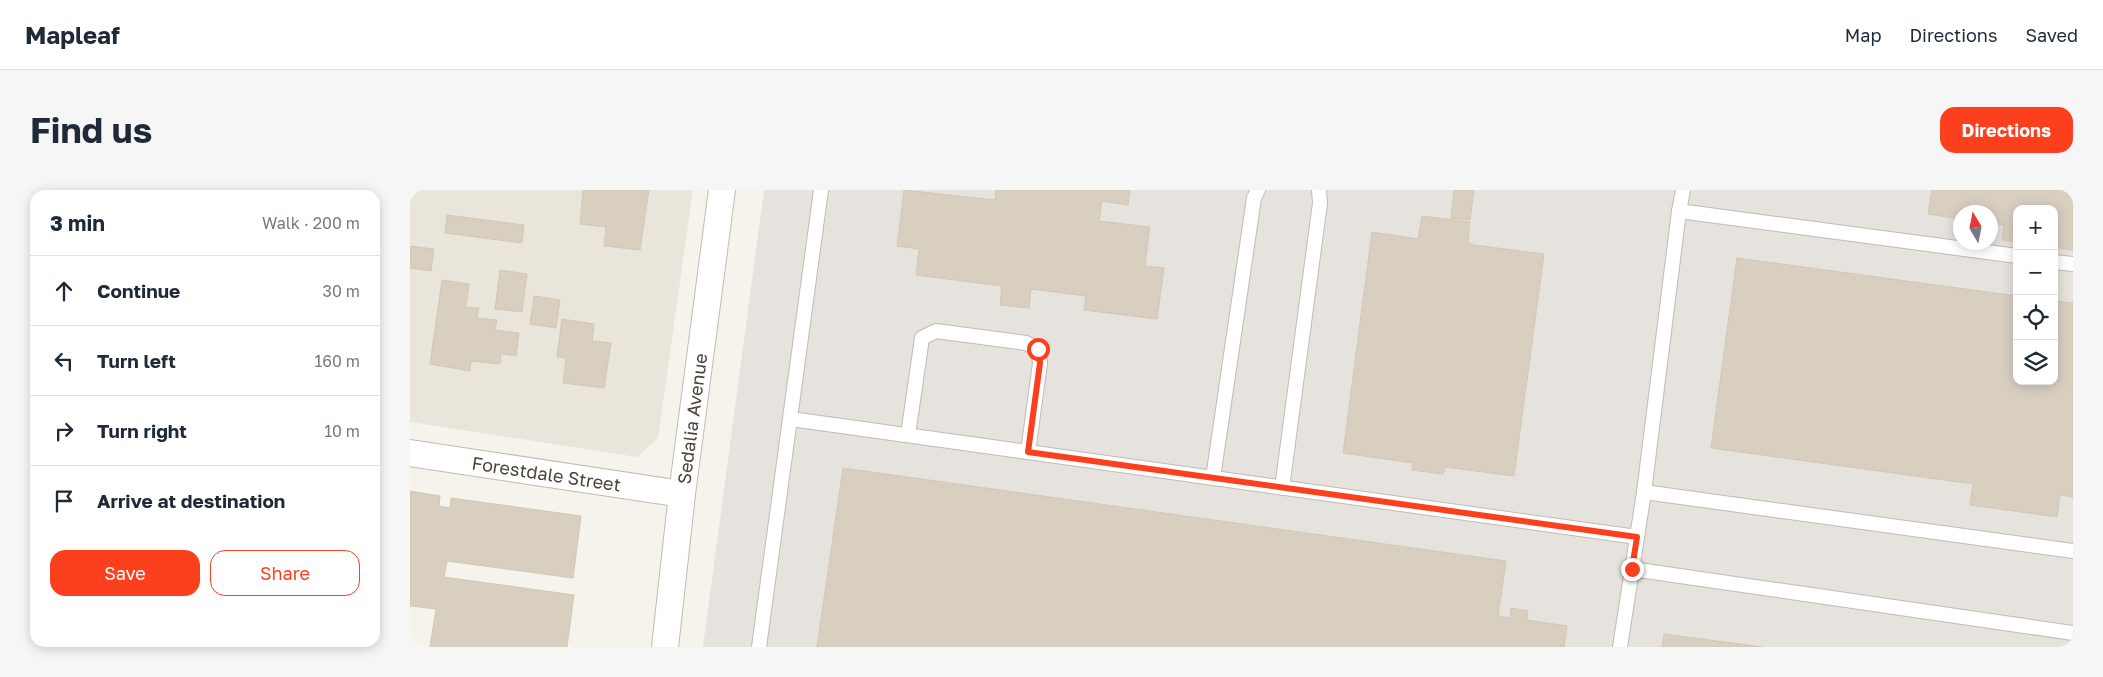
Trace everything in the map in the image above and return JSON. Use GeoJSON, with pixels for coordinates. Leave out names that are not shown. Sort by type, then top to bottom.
{"type":"FeatureCollection","features":[{"type":"Feature","properties":{"kind":"street","name":"Sedalia Avenue"},"geometry":{"type":"LineString","coordinates":[[666,647],[682,494],[722,190]]}},
{"type":"Feature","properties":{"kind":"street","name":"Forestdale Street"},"geometry":{"type":"LineString","coordinates":[[410,453],[682,494]]}},
{"type":"Feature","properties":{"kind":"lane"},"geometry":{"type":"LineString","coordinates":[[759,647],[791,419],[820,190]]}},
{"type":"Feature","properties":{"kind":"lane"},"geometry":{"type":"LineString","coordinates":[[1213,478],[1254,198],[1258,190]]}},
{"type":"Feature","properties":{"kind":"lane"},"geometry":{"type":"LineString","coordinates":[[1282,488],[1320,203],[1318,190]]}},
{"type":"Feature","properties":{"kind":"lane"},"geometry":{"type":"LineString","coordinates":[[1620,647],[1644,492],[1683,190]]}},
{"type":"Feature","properties":{"kind":"lane"},"geometry":{"type":"LineString","coordinates":[[1679,211],[2013,255]]}},
{"type":"Feature","properties":{"kind":"lane"},"geometry":{"type":"LineString","coordinates":[[2058,262],[2073,264]]}},
{"type":"Feature","properties":{"kind":"lane"},"geometry":{"type":"LineString","coordinates":[[908,435],[922,338],[936,331],[1026,343],[1038,349],[1040,363],[1028,452]]}},
{"type":"Feature","properties":{"kind":"lane"},"geometry":{"type":"LineString","coordinates":[[791,419],[1637,537]]}},
{"type":"Feature","properties":{"kind":"lane"},"geometry":{"type":"LineString","coordinates":[[1644,492],[2073,552]]}},
{"type":"Feature","properties":{"kind":"lane"},"geometry":{"type":"LineString","coordinates":[[1632,569],[2073,633]]}},
{"type":"Feature","properties":{"kind":"shaded area"},"geometry":{"type":"Polygon","coordinates":[[[410,190],[693,190],[658,438],[637,457],[410,422],[410,190]]]}},
{"type":"Feature","properties":{"kind":"shaded area"},"geometry":{"type":"Polygon","coordinates":[[[764,190],[2073,190],[2073,647],[703,647],[764,190]]]}},
{"type":"Feature","properties":{"kind":"building"},"geometry":{"type":"Polygon","coordinates":[[[583,190],[649,190],[640,250],[604,246],[606,227],[580,224],[583,190]]]}},
{"type":"Feature","properties":{"kind":"building"},"geometry":{"type":"Polygon","coordinates":[[[904,190],[995,200],[996,190],[1130,190],[1128,205],[1102,201],[1099,221],[1150,227],[1145,266],[1164,268],[1157,319],[1084,310],[1086,296],[1031,289],[1029,308],[1000,305],[1002,286],[916,275],[919,249],[897,246],[904,190]]]}},
{"type":"Feature","properties":{"kind":"building"},"geometry":{"type":"Polygon","coordinates":[[[1454,190],[1474,190],[1470,220],[1451,218],[1454,190]]]}},
{"type":"Feature","properties":{"kind":"building"},"geometry":{"type":"Polygon","coordinates":[[[1932,190],[2073,190],[2073,250],[2058,248],[2058,205],[2013,205],[2013,241],[2002,240],[2004,225],[1998,224],[1998,205],[1953,205],[1953,218],[1928,214],[1932,190]]]}},
{"type":"Feature","properties":{"kind":"building"},"geometry":{"type":"Polygon","coordinates":[[[447,215],[524,225],[522,243],[445,233],[447,215]]]}},
{"type":"Feature","properties":{"kind":"building"},"geometry":{"type":"Polygon","coordinates":[[[1422,216],[1470,222],[1468,243],[1474,245],[1544,254],[1514,476],[1445,467],[1443,474],[1412,470],[1413,463],[1343,453],[1372,232],[1418,239],[1422,216]]]}},
{"type":"Feature","properties":{"kind":"building"},"geometry":{"type":"Polygon","coordinates":[[[410,246],[434,249],[431,271],[410,268],[410,246]]]}},
{"type":"Feature","properties":{"kind":"building"},"geometry":{"type":"Polygon","coordinates":[[[1737,258],[2013,295],[2013,385],[2058,385],[2058,301],[2073,303],[2073,497],[2060,495],[2057,517],[1970,505],[1973,484],[1711,448],[1737,258]]]}},
{"type":"Feature","properties":{"kind":"building"},"geometry":{"type":"Polygon","coordinates":[[[500,270],[527,274],[522,312],[495,309],[500,270]]]}},
{"type":"Feature","properties":{"kind":"building"},"geometry":{"type":"Polygon","coordinates":[[[442,280],[469,284],[466,307],[479,308],[477,318],[497,320],[495,330],[519,333],[516,356],[501,354],[500,364],[471,361],[470,371],[430,364],[442,280]]]}},
{"type":"Feature","properties":{"kind":"building"},"geometry":{"type":"Polygon","coordinates":[[[534,296],[560,300],[556,328],[530,324],[534,296]]]}},
{"type":"Feature","properties":{"kind":"building"},"geometry":{"type":"Polygon","coordinates":[[[562,319],[594,324],[592,341],[611,343],[604,388],[563,383],[566,358],[557,357],[562,319]]]}},
{"type":"Feature","properties":{"kind":"building"},"geometry":{"type":"Polygon","coordinates":[[[843,468],[1506,561],[1498,616],[1510,618],[1511,608],[1528,611],[1527,620],[1567,626],[1564,647],[817,647],[843,468]]]}},
{"type":"Feature","properties":{"kind":"building"},"geometry":{"type":"Polygon","coordinates":[[[410,491],[440,496],[439,506],[450,508],[451,498],[581,516],[573,578],[447,561],[444,577],[574,595],[567,647],[430,647],[436,609],[410,606],[410,491]]]}},
{"type":"Feature","properties":{"kind":"building"},"geometry":{"type":"Polygon","coordinates":[[[1664,634],[1762,647],[1662,647],[1664,634]]]}},
{"type":"Feature","properties":{"kind":"route"},"geometry":{"type":"LineString","coordinates":[[1038,349],[1040,363],[1028,452],[1637,537],[1632,569]]}}]}
